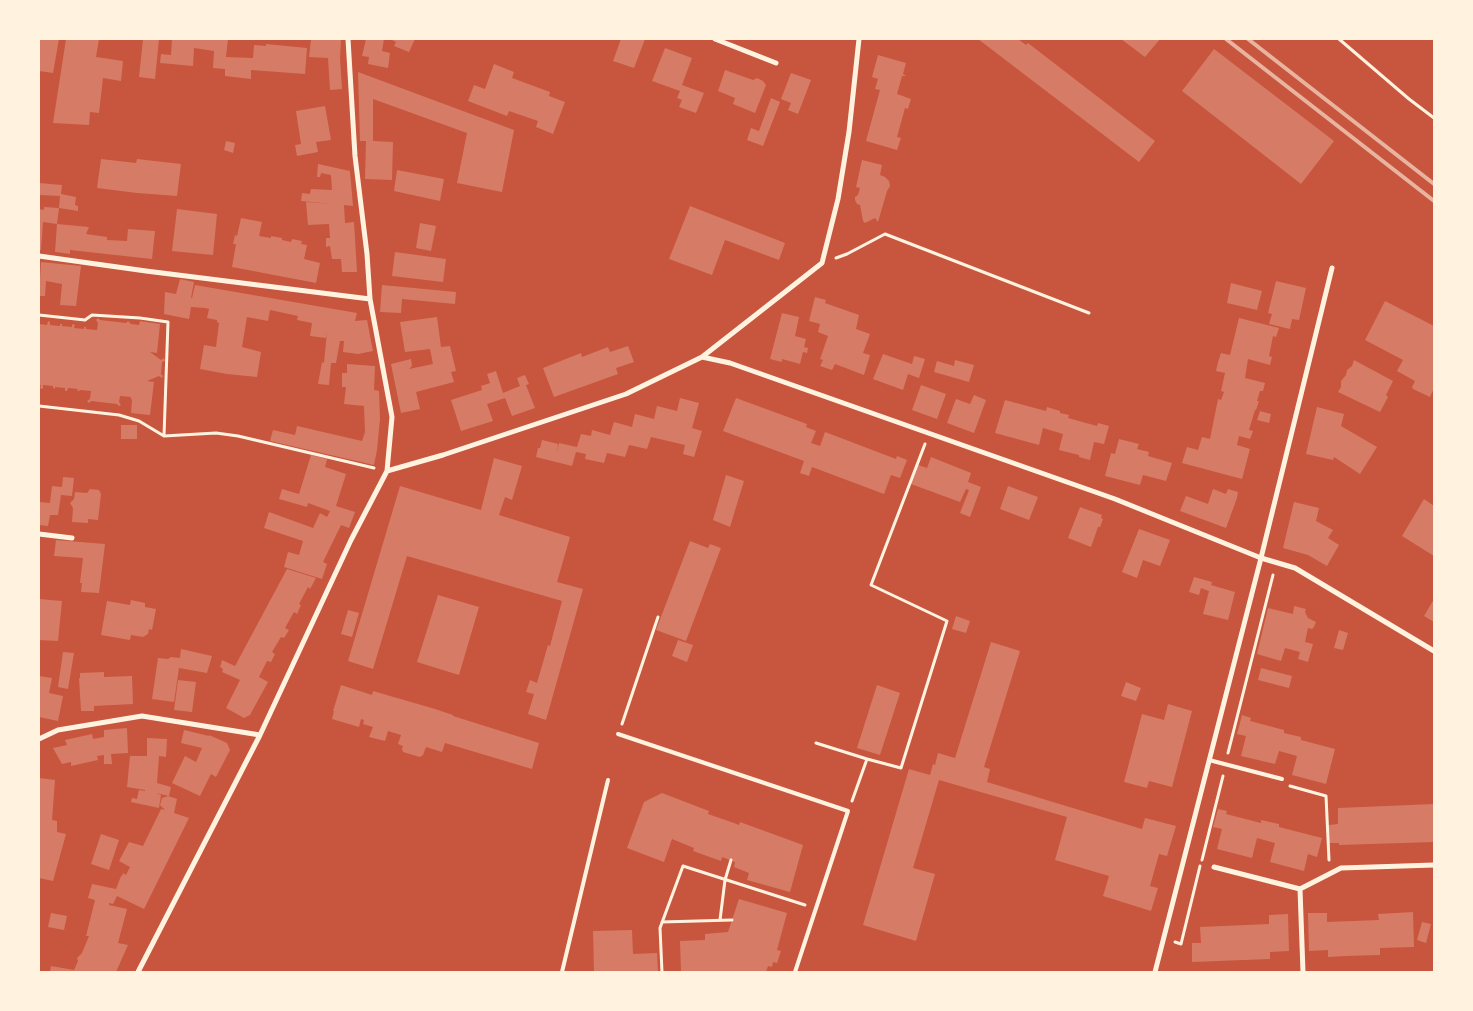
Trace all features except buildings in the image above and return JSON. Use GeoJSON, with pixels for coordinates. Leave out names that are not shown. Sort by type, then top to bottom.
{"type":"FeatureCollection","features":[{"type":"Feature","properties":{"kind":"street"},"geometry":{"type":"LineString","coordinates":[[138,972],[260,735],[351,540],[387,471],[392,417],[370,299],[367,254],[355,156],[348,39]]}},
{"type":"Feature","properties":{"kind":"street"},"geometry":{"type":"LineString","coordinates":[[715,39],[776,62]]}},
{"type":"Feature","properties":{"kind":"street"},"geometry":{"type":"LineString","coordinates":[[387,471],[626,394],[702,358],[822,263],[838,199],[849,132],[859,39]]}},
{"type":"Feature","properties":{"kind":"street"},"geometry":{"type":"LineString","coordinates":[[39,256],[370,299]]}},
{"type":"Feature","properties":{"kind":"street"},"geometry":{"type":"LineString","coordinates":[[1155,972],[1261,558],[1332,268]]}},
{"type":"Feature","properties":{"kind":"street"},"geometry":{"type":"LineString","coordinates":[[702,358],[730,363],[1115,499],[1261,558],[1295,568],[1434,651]]}},
{"type":"Feature","properties":{"kind":"street"},"geometry":{"type":"LineString","coordinates":[[39,534],[72,538]]}},
{"type":"Feature","properties":{"kind":"street"},"geometry":{"type":"LineString","coordinates":[[39,739],[58,730],[142,716],[260,735]]}},
{"type":"Feature","properties":{"kind":"street"},"geometry":{"type":"LineString","coordinates":[[1214,867],[1300,889],[1341,868],[1434,865]]}},
{"type":"Feature","properties":{"kind":"street"},"geometry":{"type":"LineString","coordinates":[[1300,889],[1303,972]]}},
{"type":"Feature","properties":{"kind":"lane"},"geometry":{"type":"LineString","coordinates":[[618,734],[848,811],[795,972]]}},
{"type":"Feature","properties":{"kind":"lane"},"geometry":{"type":"LineString","coordinates":[[1209,760],[1282,779]]}},
{"type":"Feature","properties":{"kind":"lane"},"geometry":{"type":"LineString","coordinates":[[562,972],[608,780]]}},
{"type":"Feature","properties":{"kind":"path"},"geometry":{"type":"LineString","coordinates":[[1339,39],[1434,118]]}},
{"type":"Feature","properties":{"kind":"path"},"geometry":{"type":"LineString","coordinates":[[822,263],[847,254],[885,234],[1089,313]]}},
{"type":"Feature","properties":{"kind":"path"},"geometry":{"type":"LineString","coordinates":[[39,315],[85,320],[92,315],[168,322],[164,436]]}},
{"type":"Feature","properties":{"kind":"path"},"geometry":{"type":"LineString","coordinates":[[39,406],[119,415],[139,421],[164,436],[216,433],[238,436],[387,471]]}},
{"type":"Feature","properties":{"kind":"path"},"geometry":{"type":"LineString","coordinates":[[816,743],[902,768],[947,621],[871,585],[929,434]]}},
{"type":"Feature","properties":{"kind":"path"},"geometry":{"type":"LineString","coordinates":[[618,734],[658,617]]}},
{"type":"Feature","properties":{"kind":"path"},"geometry":{"type":"LineString","coordinates":[[848,811],[867,759]]}},
{"type":"Feature","properties":{"kind":"path"},"geometry":{"type":"LineString","coordinates":[[1282,779],[1287,786],[1326,796],[1331,873]]}},
{"type":"Feature","properties":{"kind":"path"},"geometry":{"type":"LineString","coordinates":[[720,920],[725,880],[731,860]]}},
{"type":"Feature","properties":{"kind":"path"},"geometry":{"type":"LineString","coordinates":[[662,972],[660,928],[683,866],[816,908]]}},
{"type":"Feature","properties":{"kind":"path"},"geometry":{"type":"LineString","coordinates":[[662,922],[732,920]]}},
{"type":"Feature","properties":{"kind":"railway"},"geometry":{"type":"LineString","coordinates":[[1226,39],[1434,201]]}},
{"type":"Feature","properties":{"kind":"railway"},"geometry":{"type":"LineString","coordinates":[[1248,39],[1434,184]]}}]}
